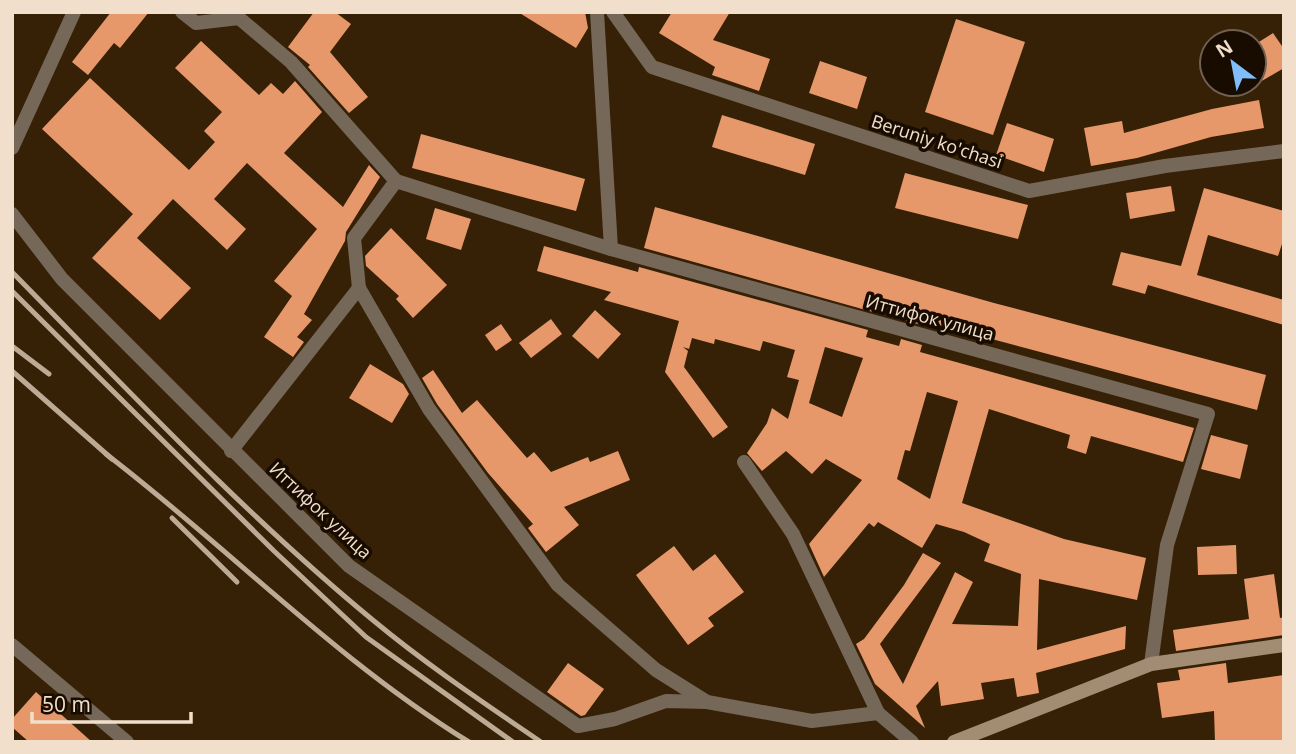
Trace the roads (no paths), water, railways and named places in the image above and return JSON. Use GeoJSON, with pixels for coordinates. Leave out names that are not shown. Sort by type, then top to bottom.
{"type":"FeatureCollection","features":[{"type":"Feature","properties":{"kind":"street"},"geometry":{"type":"LineString","coordinates":[[12,148],[74,12]]}},
{"type":"Feature","properties":{"kind":"street"},"geometry":{"type":"LineString","coordinates":[[182,12],[196,23],[239,18],[291,62],[396,181]]}},
{"type":"Feature","properties":{"kind":"street"},"geometry":{"type":"LineString","coordinates":[[597,12],[611,249]]}},
{"type":"Feature","properties":{"kind":"street","name":"Beruniy ko'chasi"},"geometry":{"type":"LineString","coordinates":[[613,12],[652,67],[1029,191],[1165,166],[1284,151]]}},
{"type":"Feature","properties":{"kind":"street","name":"Иттифок улица"},"geometry":{"type":"LineString","coordinates":[[707,702],[656,670],[558,584],[429,408],[359,288],[354,238],[396,181],[611,249],[1208,414],[1167,545],[1151,664]]}},
{"type":"Feature","properties":{"kind":"street","name":"Иттифок улица"},"geometry":{"type":"LineString","coordinates":[[12,214],[62,279],[231,451],[349,566],[578,726],[615,719],[666,701],[707,702],[812,721],[878,713]]}},
{"type":"Feature","properties":{"kind":"street"},"geometry":{"type":"LineString","coordinates":[[231,451],[359,288]]}},
{"type":"Feature","properties":{"kind":"street"},"geometry":{"type":"LineString","coordinates":[[744,462],[793,534],[878,713],[912,742]]}},
{"type":"Feature","properties":{"kind":"street"},"geometry":{"type":"LineString","coordinates":[[12,645],[127,742]]}},
{"type":"Feature","properties":{"kind":"street"},"geometry":{"type":"LineString","coordinates":[[954,742],[1151,664],[1284,645]]}},
{"type":"Feature","properties":{"kind":"railway"},"geometry":{"type":"LineString","coordinates":[[12,272],[188,451],[326,580],[414,653],[541,742]]}},
{"type":"Feature","properties":{"kind":"railway"},"geometry":{"type":"LineString","coordinates":[[12,291],[274,551],[366,637],[513,742]]}},
{"type":"Feature","properties":{"kind":"railway"},"geometry":{"type":"LineString","coordinates":[[12,346],[49,374]]}},
{"type":"Feature","properties":{"kind":"railway"},"geometry":{"type":"LineString","coordinates":[[12,371],[112,459]]}},
{"type":"Feature","properties":{"kind":"railway"},"geometry":{"type":"LineString","coordinates":[[106,454],[373,676],[469,742]]}},
{"type":"Feature","properties":{"kind":"railway"},"geometry":{"type":"LineString","coordinates":[[172,518],[237,582]]}}]}
